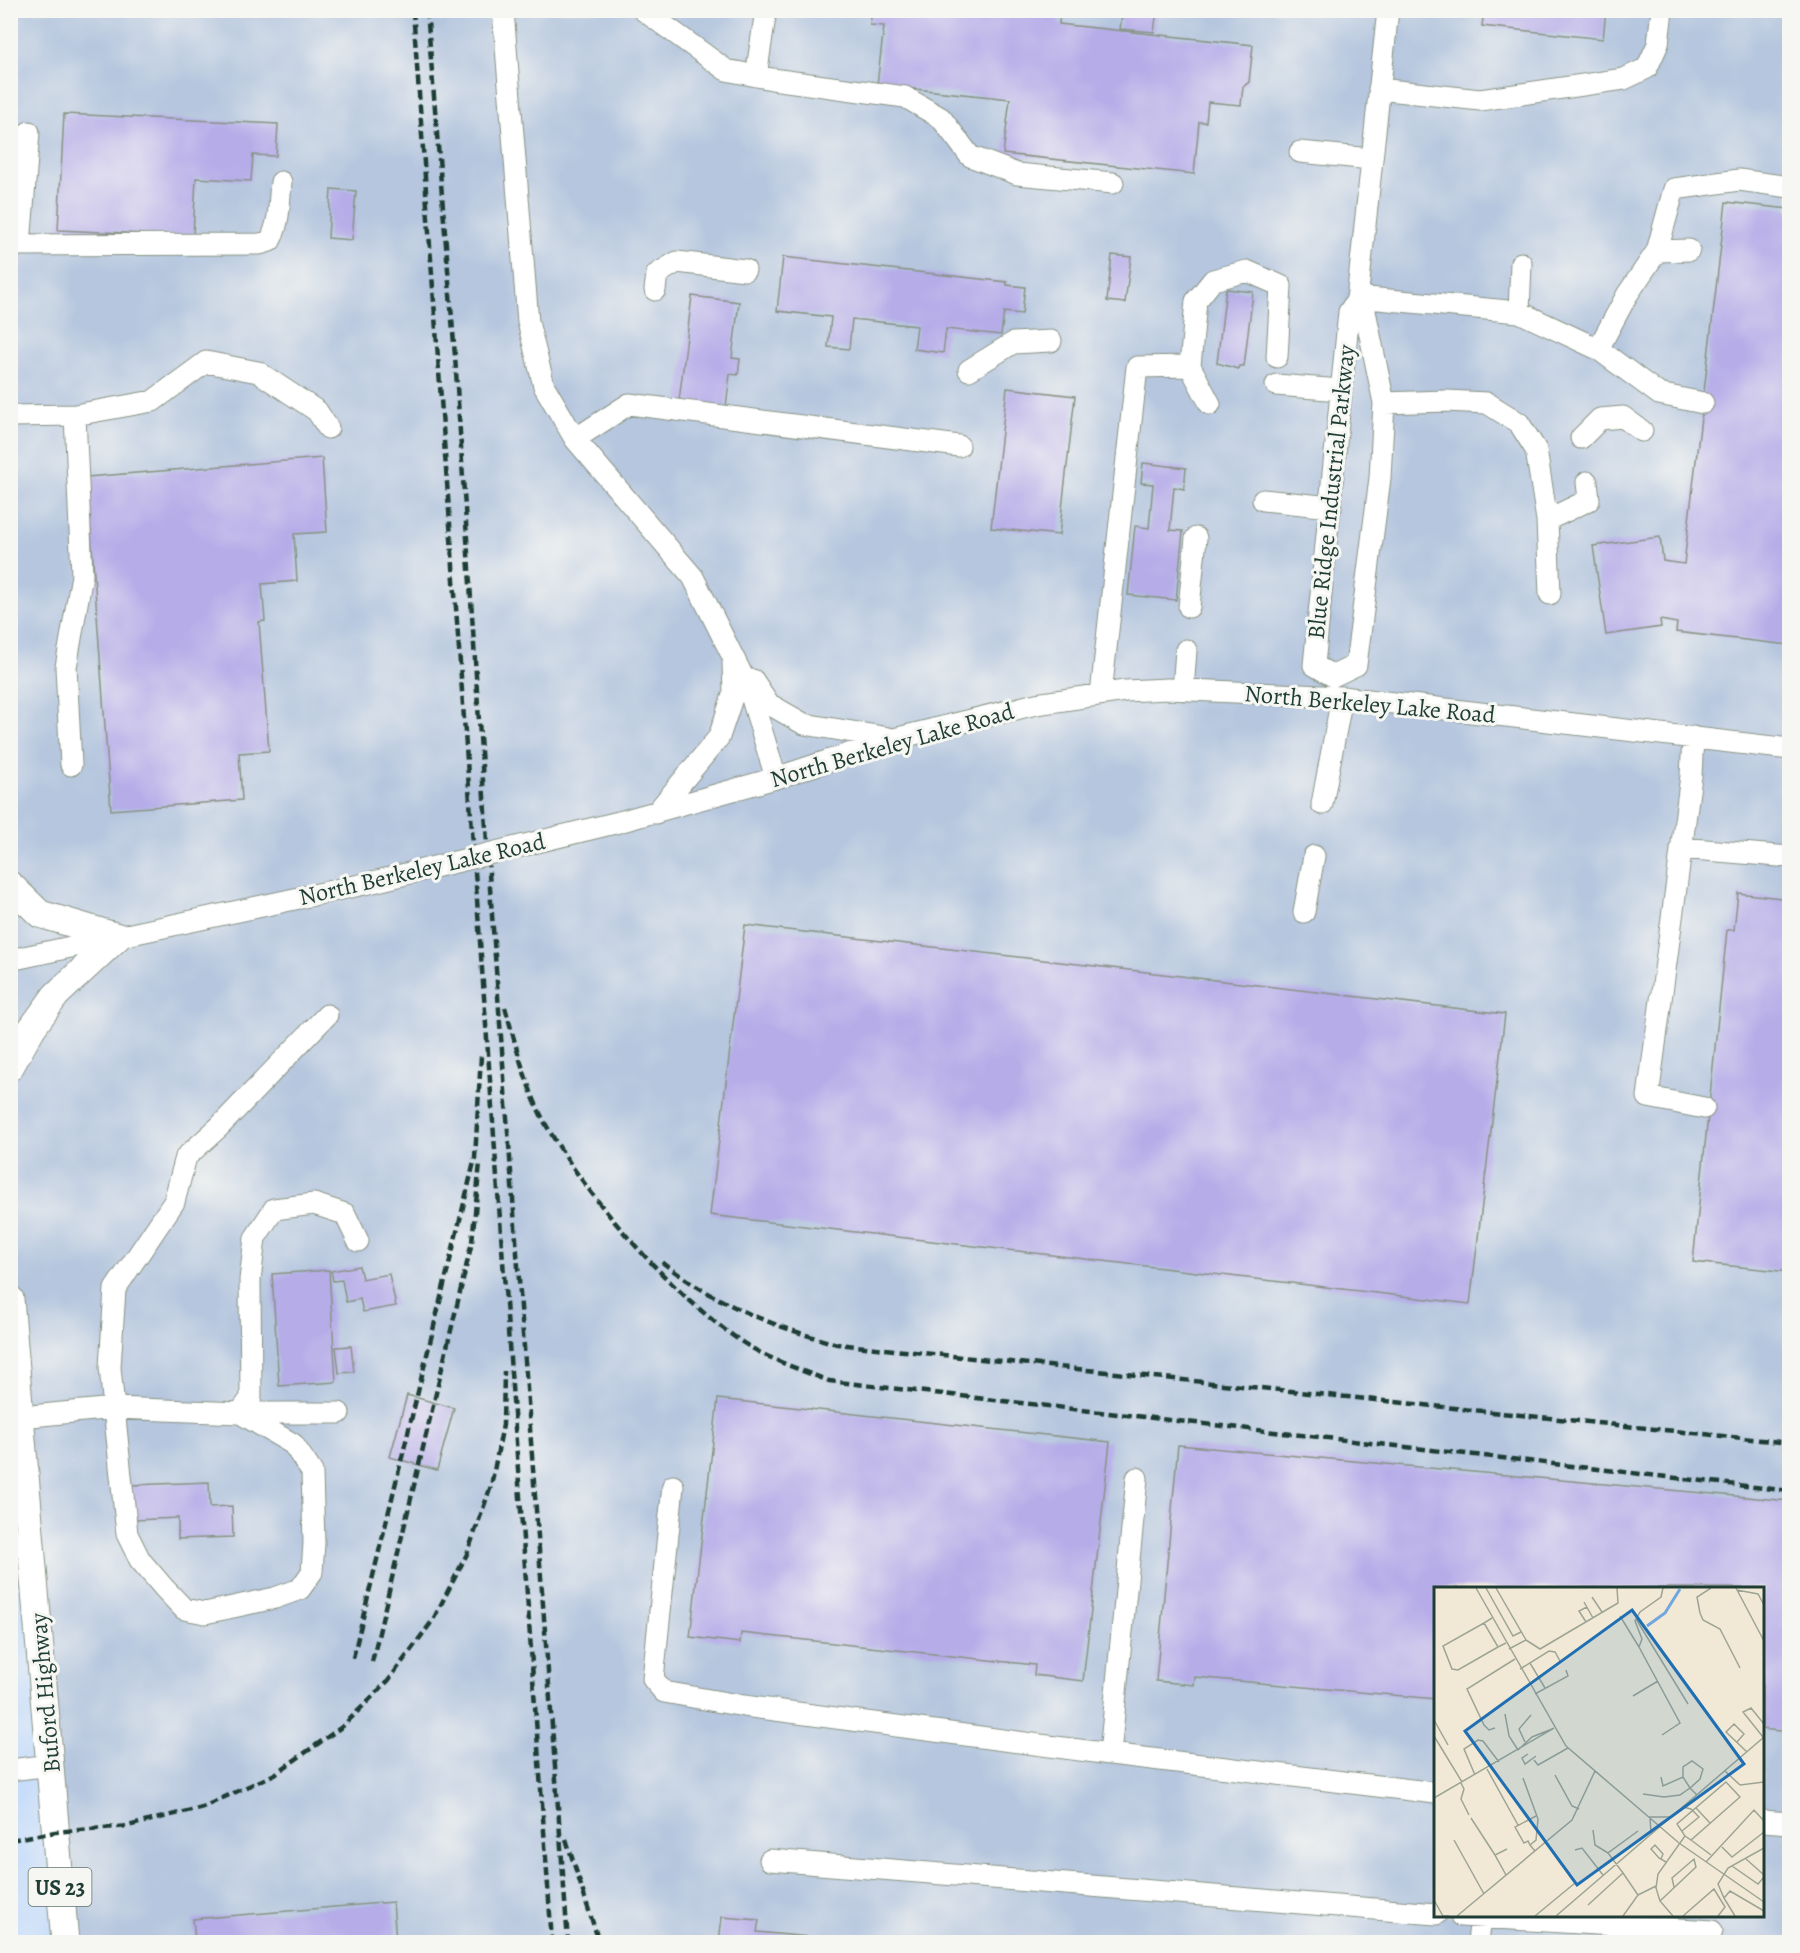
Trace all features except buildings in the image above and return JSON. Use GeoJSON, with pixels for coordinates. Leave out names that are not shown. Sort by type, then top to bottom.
{"type":"FeatureCollection","features":[{"type":"Feature","properties":{"kind":"main road"},"geometry":{"type":"LineString","coordinates":[[10,885],[40,914],[118,937]]}},
{"type":"Feature","properties":{"kind":"main road"},"geometry":{"type":"LineString","coordinates":[[10,1067],[32,1028],[56,995],[118,937]]}},
{"type":"Feature","properties":{"kind":"main road","name":"Buford Highway"},"geometry":{"type":"LineString","coordinates":[[10,1299],[21,1417],[18,1474],[22,1548],[51,1765],[65,1942]]}},
{"type":"Feature","properties":{"kind":"street"},"geometry":{"type":"LineString","coordinates":[[504,10],[528,322],[544,386],[575,439],[693,577],[732,650],[749,689],[776,778]]}},
{"type":"Feature","properties":{"kind":"street"},"geometry":{"type":"LineString","coordinates":[[643,10],[726,70],[905,97],[941,118],[970,156],[1017,174],[1113,183]]}},
{"type":"Feature","properties":{"kind":"street"},"geometry":{"type":"LineString","coordinates":[[756,76],[766,10]]}},
{"type":"Feature","properties":{"kind":"street","name":"Blue Ridge Industrial Parkway"},"geometry":{"type":"LineString","coordinates":[[1357,298],[1365,311],[1384,403],[1380,478],[1356,665],[1336,690],[1314,665],[1349,312],[1357,298],[1388,10]]}},
{"type":"Feature","properties":{"kind":"street"},"geometry":{"type":"LineString","coordinates":[[1379,89],[1480,100],[1624,79],[1647,68],[1658,45],[1662,10]]}},
{"type":"Feature","properties":{"kind":"street"},"geometry":{"type":"LineString","coordinates":[[29,132],[15,245],[260,244],[270,241],[278,220],[280,182]]}},
{"type":"Feature","properties":{"kind":"street"},"geometry":{"type":"LineString","coordinates":[[1300,152],[1371,159]]}},
{"type":"Feature","properties":{"kind":"street"},"geometry":{"type":"LineString","coordinates":[[1598,349],[1627,295],[1657,251],[1674,189],[1739,180],[1790,186]]}},
{"type":"Feature","properties":{"kind":"street"},"geometry":{"type":"LineString","coordinates":[[1657,251],[1689,250]]}},
{"type":"Feature","properties":{"kind":"street"},"geometry":{"type":"LineString","coordinates":[[655,290],[657,274],[677,262],[745,270]]}},
{"type":"Feature","properties":{"kind":"street"},"geometry":{"type":"LineString","coordinates":[[1519,312],[1521,263]]}},
{"type":"Feature","properties":{"kind":"street"},"geometry":{"type":"LineString","coordinates":[[1210,404],[1190,366],[1196,301],[1213,280],[1247,271],[1281,286],[1276,357]]}},
{"type":"Feature","properties":{"kind":"street"},"geometry":{"type":"LineString","coordinates":[[1357,298],[1519,312],[1598,349],[1659,394],[1703,403]]}},
{"type":"Feature","properties":{"kind":"street"},"geometry":{"type":"LineString","coordinates":[[969,370],[1013,343],[1051,341]]}},
{"type":"Feature","properties":{"kind":"street"},"geometry":{"type":"LineString","coordinates":[[10,416],[75,415],[153,401],[206,362],[258,372],[317,411],[328,428]]}},
{"type":"Feature","properties":{"kind":"street"},"geometry":{"type":"LineString","coordinates":[[1101,694],[1137,367],[1190,366]]}},
{"type":"Feature","properties":{"kind":"street"},"geometry":{"type":"LineString","coordinates":[[1276,385],[1341,390]]}},
{"type":"Feature","properties":{"kind":"street"},"geometry":{"type":"LineString","coordinates":[[1384,403],[1446,400],[1487,403],[1519,423],[1536,450],[1548,520],[1551,594]]}},
{"type":"Feature","properties":{"kind":"street"},"geometry":{"type":"LineString","coordinates":[[575,439],[629,404],[958,446]]}},
{"type":"Feature","properties":{"kind":"street"},"geometry":{"type":"LineString","coordinates":[[71,765],[66,667],[82,574],[75,415]]}},
{"type":"Feature","properties":{"kind":"street"},"geometry":{"type":"LineString","coordinates":[[1581,438],[1600,419],[1623,417],[1642,431]]}},
{"type":"Feature","properties":{"kind":"street"},"geometry":{"type":"LineString","coordinates":[[1548,520],[1589,500],[1587,482]]}},
{"type":"Feature","properties":{"kind":"street"},"geometry":{"type":"LineString","coordinates":[[1263,500],[1331,507]]}},
{"type":"Feature","properties":{"kind":"street"},"geometry":{"type":"LineString","coordinates":[[1190,607],[1196,538]]}},
{"type":"Feature","properties":{"kind":"street"},"geometry":{"type":"LineString","coordinates":[[732,650],[769,704],[804,724],[894,739]]}},
{"type":"Feature","properties":{"kind":"street"},"geometry":{"type":"LineString","coordinates":[[657,813],[719,737],[734,692],[732,650]]}},
{"type":"Feature","properties":{"kind":"street"},"geometry":{"type":"LineString","coordinates":[[1184,690],[1186,650]]}},
{"type":"Feature","properties":{"kind":"street"},"geometry":{"type":"LineString","coordinates":[[1322,804],[1336,690]]}},
{"type":"Feature","properties":{"kind":"street","name":"North Berkeley Lake Road"},"geometry":{"type":"LineString","coordinates":[[10,960],[369,883],[657,813],[776,778],[894,739],[1036,704],[1125,691],[1336,690],[1790,748]]}},
{"type":"Feature","properties":{"kind":"street"},"geometry":{"type":"LineString","coordinates":[[1693,737],[1691,776],[1648,1097],[1704,1108]]}},
{"type":"Feature","properties":{"kind":"street"},"geometry":{"type":"LineString","coordinates":[[1681,848],[1790,857]]}},
{"type":"Feature","properties":{"kind":"street"},"geometry":{"type":"LineString","coordinates":[[1304,912],[1314,856]]}},
{"type":"Feature","properties":{"kind":"street"},"geometry":{"type":"LineString","coordinates":[[240,1413],[293,1444],[312,1472],[314,1544],[312,1572],[300,1589],[275,1598],[205,1613],[184,1609],[140,1560],[128,1534],[110,1367],[115,1289],[174,1202],[186,1157],[219,1127],[327,1015]]}},
{"type":"Feature","properties":{"kind":"street"},"geometry":{"type":"LineString","coordinates":[[240,1413],[251,1398],[250,1280],[255,1238],[274,1209],[314,1204],[345,1214],[358,1240]]}},
{"type":"Feature","properties":{"kind":"street"},"geometry":{"type":"LineString","coordinates":[[21,1417],[114,1408],[240,1413],[339,1413]]}},
{"type":"Feature","properties":{"kind":"street"},"geometry":{"type":"LineString","coordinates":[[1110,1754],[1137,1478]]}},
{"type":"Feature","properties":{"kind":"street"},"geometry":{"type":"LineString","coordinates":[[673,1486],[653,1680],[664,1692],[744,1706],[1110,1754],[1434,1792]]}},
{"type":"Feature","properties":{"kind":"street"},"geometry":{"type":"LineString","coordinates":[[10,1770],[51,1765]]}},
{"type":"Feature","properties":{"kind":"street"},"geometry":{"type":"LineString","coordinates":[[1764,1821],[1790,1823]]}},
{"type":"Feature","properties":{"kind":"street"},"geometry":{"type":"LineString","coordinates":[[770,1860],[1434,1914]]}},
{"type":"Feature","properties":{"kind":"street"},"geometry":{"type":"LineString","coordinates":[[1471,1917],[1478,1942]]}},
{"type":"Feature","properties":{"kind":"street"},"geometry":{"type":"LineString","coordinates":[[1488,1917],[1710,1930]]}},
{"type":"Feature","properties":{"kind":"shaded area"},"geometry":{"type":"Polygon","coordinates":[[[10,11],[1789,11],[1789,1942],[65,1942],[10,1299],[10,11]]]}},
{"type":"Feature","properties":{"kind":"shaded area"},"geometry":{"type":"Polygon","coordinates":[[[10,1299],[65,1942],[11,1942],[10,1299]]]}},
{"type":"Feature","properties":{"kind":"railway"},"geometry":{"type":"LineString","coordinates":[[413,10],[552,1942]]}},
{"type":"Feature","properties":{"kind":"railway"},"geometry":{"type":"LineString","coordinates":[[427,10],[455,356],[490,888],[568,1942]]}},
{"type":"Feature","properties":{"kind":"railway"},"geometry":{"type":"LineString","coordinates":[[505,1007],[527,1081],[545,1123],[583,1182],[633,1243],[687,1298],[742,1342],[774,1359],[829,1381],[1790,1491]]}},
{"type":"Feature","properties":{"kind":"railway"},"geometry":{"type":"LineString","coordinates":[[353,1658],[475,1158],[481,1056]]}},
{"type":"Feature","properties":{"kind":"railway"},"geometry":{"type":"LineString","coordinates":[[372,1662],[472,1242],[480,1163]]}},
{"type":"Feature","properties":{"kind":"railway"},"geometry":{"type":"LineString","coordinates":[[662,1262],[702,1290],[745,1312],[790,1330],[837,1344],[1790,1443]]}},
{"type":"Feature","properties":{"kind":"railway"},"geometry":{"type":"LineString","coordinates":[[10,1840],[55,1832],[128,1826],[203,1807],[275,1774],[343,1726],[388,1681],[433,1620],[467,1554],[491,1486],[503,1425],[504,1371]]}},
{"type":"Feature","properties":{"kind":"railway"},"geometry":{"type":"LineString","coordinates":[[566,1839],[599,1942]]}}]}
